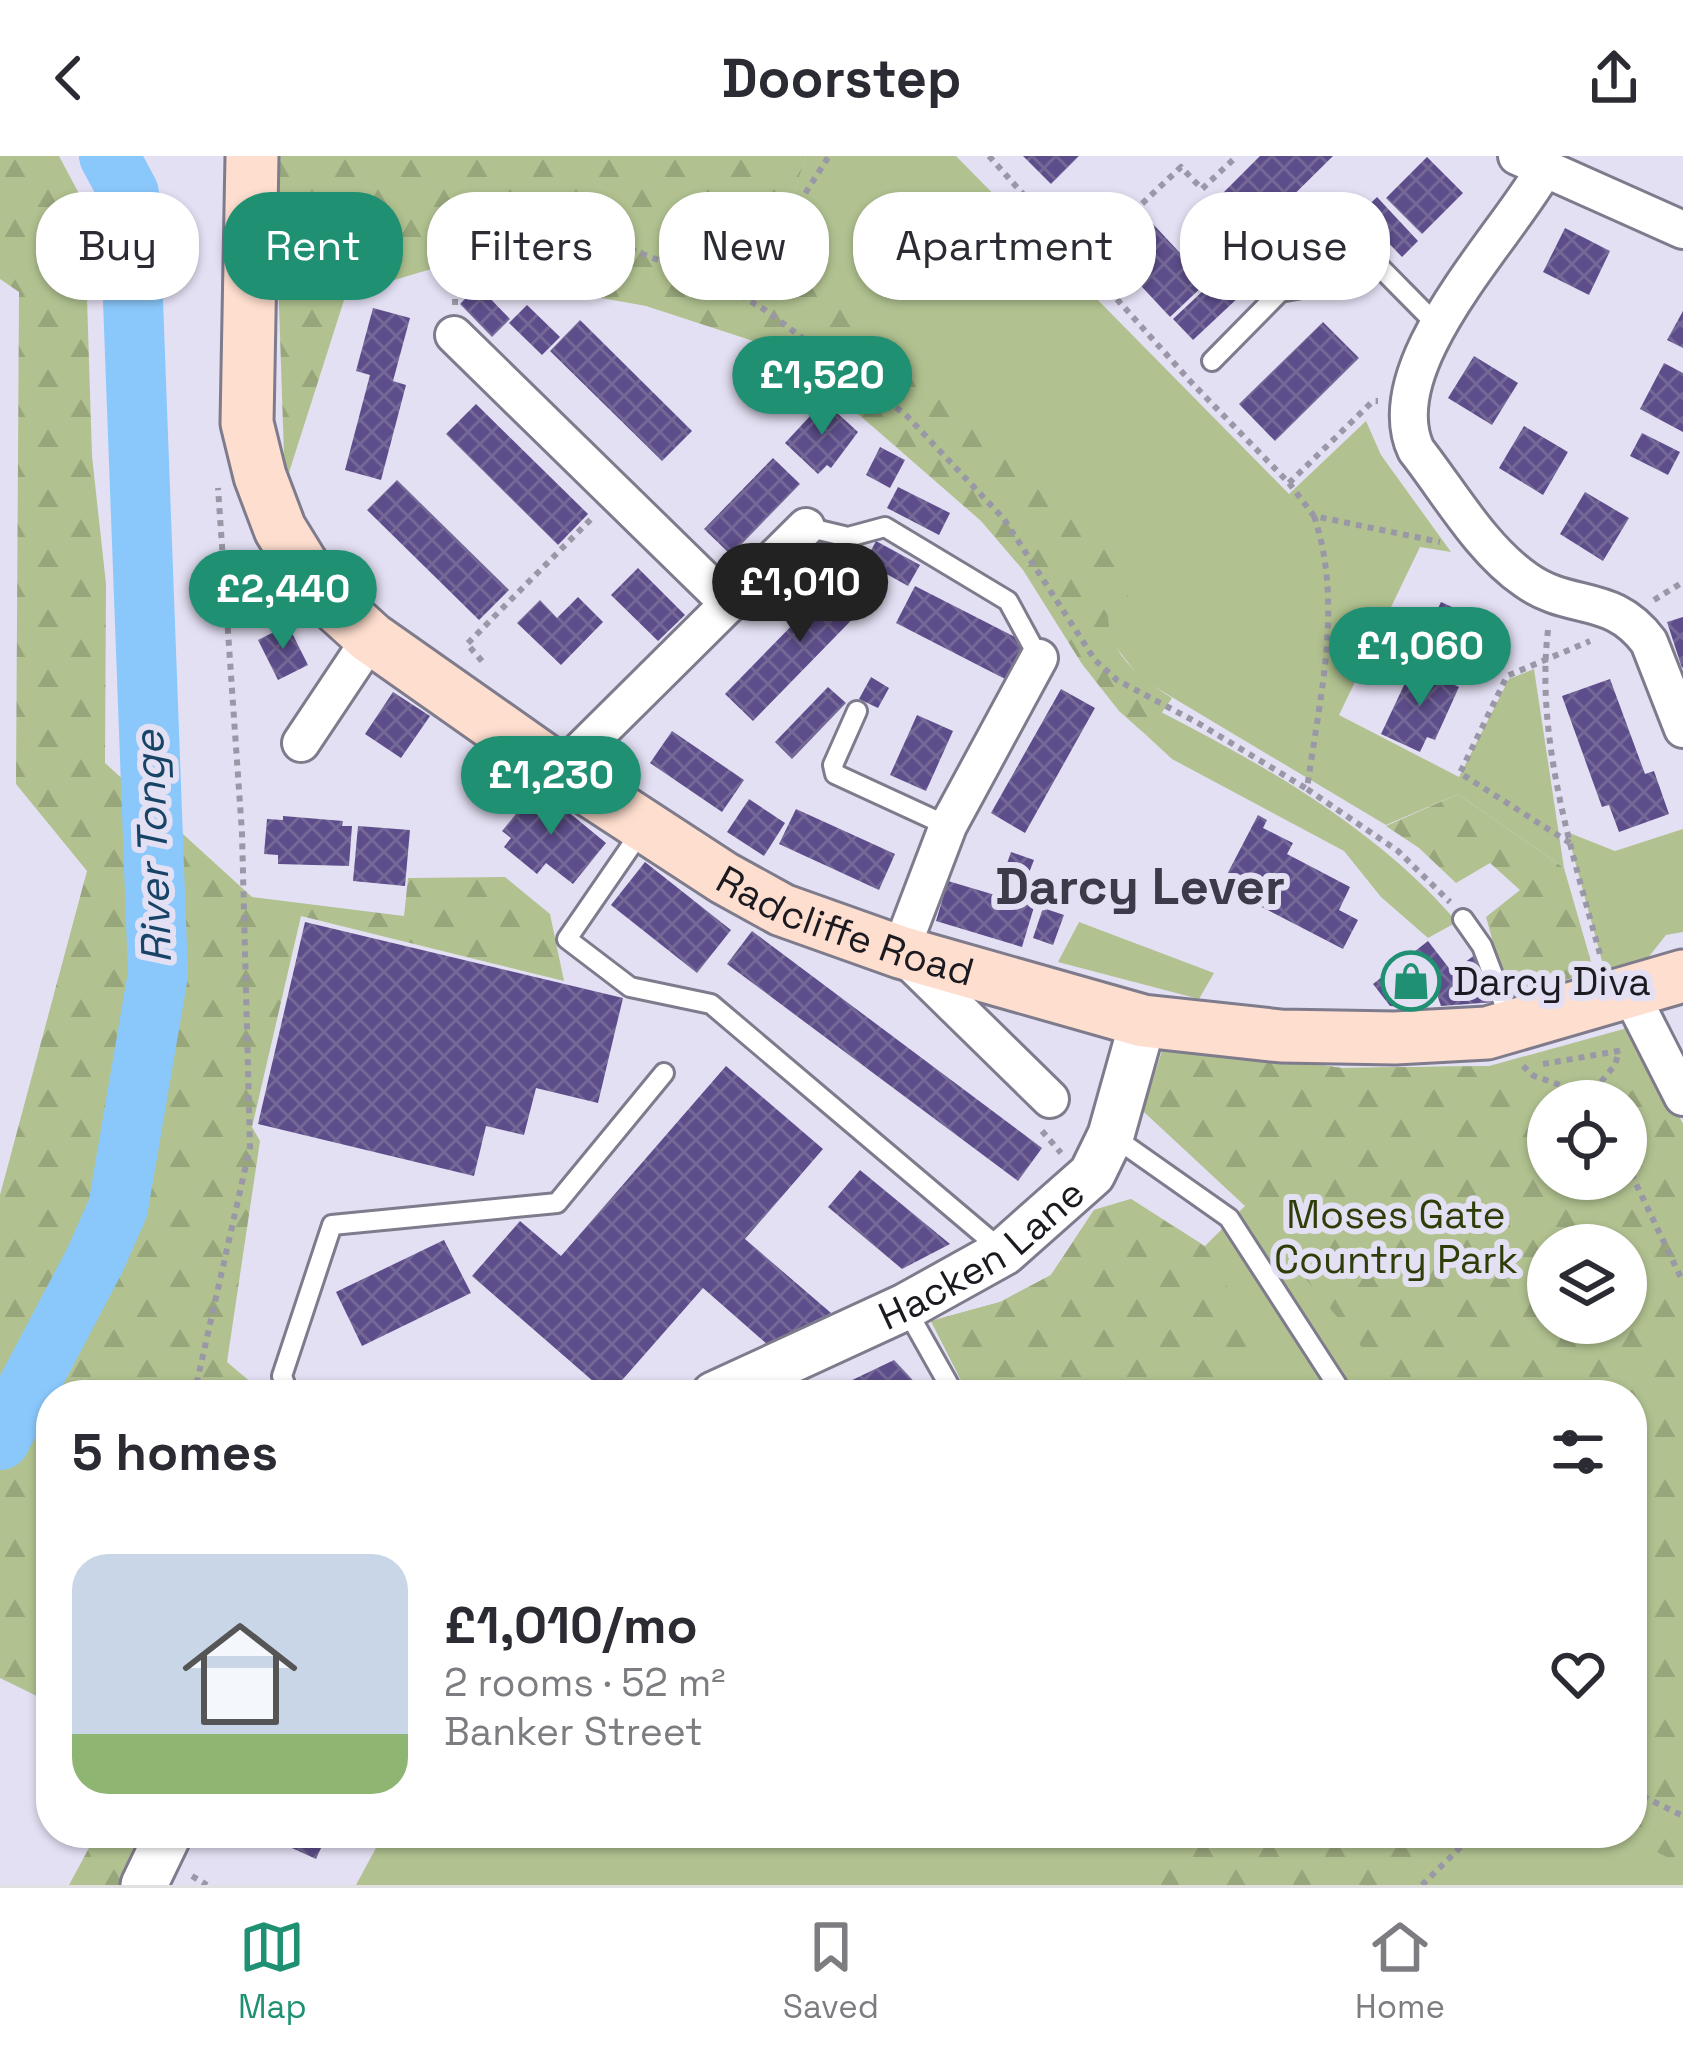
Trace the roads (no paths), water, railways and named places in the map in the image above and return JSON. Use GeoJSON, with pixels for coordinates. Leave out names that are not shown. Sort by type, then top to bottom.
{"type":"FeatureCollection","features":[{"type":"Feature","properties":{"kind":"main road","name":"Radcliffe Road"},"geometry":{"type":"LineString","coordinates":[[252,156],[247,423],[280,529],[317,589],[371,638],[560,771],[782,910],[900,952],[1143,1021],[1280,1036],[1518,1039],[1620,994],[1683,976]]}},
{"type":"Feature","properties":{"kind":"street"},"geometry":{"type":"LineString","coordinates":[[1683,230],[1537,160],[1528,199],[1437,326],[1408,404],[1408,433],[1416,450],[1496,553],[1521,577],[1552,596],[1615,610],[1640,629],[1683,729]]}},
{"type":"Feature","properties":{"kind":"street"},"geometry":{"type":"LineString","coordinates":[[454,335],[729,604]]}},
{"type":"Feature","properties":{"kind":"street"},"geometry":{"type":"LineString","coordinates":[[560,771],[806,527]]}},
{"type":"Feature","properties":{"kind":"street"},"geometry":{"type":"LineString","coordinates":[[301,743],[371,638]]}},
{"type":"Feature","properties":{"kind":"street"},"geometry":{"type":"LineString","coordinates":[[1039,658],[948,826],[900,952],[1050,1099]]}},
{"type":"Feature","properties":{"kind":"street"},"geometry":{"type":"LineString","coordinates":[[1620,994],[1683,1097]]}},
{"type":"Feature","properties":{"kind":"street","name":"Hacken Lane"},"geometry":{"type":"LineString","coordinates":[[747,1380],[905,1307],[1004,1252],[1086,1180],[1111,1135],[1143,1021]]}},
{"type":"Feature","properties":{"kind":"street"},"geometry":{"type":"LineString","coordinates":[[144,1885],[162,1848]]}},
{"type":"Feature","properties":{"kind":"lane"},"geometry":{"type":"LineString","coordinates":[[1212,361],[1280,292],[1313,286],[1359,246],[1437,326]]}},
{"type":"Feature","properties":{"kind":"lane"},"geometry":{"type":"LineString","coordinates":[[806,527],[848,537],[885,527],[1009,601],[1039,658]]}},
{"type":"Feature","properties":{"kind":"lane"},"geometry":{"type":"LineString","coordinates":[[857,711],[833,766],[835,774],[948,826]]}},
{"type":"Feature","properties":{"kind":"lane"},"geometry":{"type":"LineString","coordinates":[[644,826],[567,938],[630,988],[711,1004],[1004,1252]]}},
{"type":"Feature","properties":{"kind":"lane"},"geometry":{"type":"LineString","coordinates":[[1463,919],[1482,946],[1518,1039]]}},
{"type":"Feature","properties":{"kind":"lane"},"geometry":{"type":"LineString","coordinates":[[283,1380],[332,1225],[557,1203],[664,1073]]}},
{"type":"Feature","properties":{"kind":"lane"},"geometry":{"type":"LineString","coordinates":[[1111,1135],[1229,1219],[1335,1380]]}},
{"type":"Feature","properties":{"kind":"lane"},"geometry":{"type":"LineString","coordinates":[[905,1307],[946,1380]]}},
{"type":"Feature","properties":{"kind":"waterway","name":"River Tonge"},"geometry":{"type":"LineString","coordinates":[[0,1440],[118,1208],[158,974],[129,193],[109,156]]}},
{"type":"Feature","properties":{"kind":"place","name":"Darcy Diva"},"geometry":{"type":"Point","coordinates":[1411,981]}},
{"type":"Feature","properties":{"kind":"district","name":"Darcy Lever"},"geometry":{"type":"Point","coordinates":[1140,886]}},
{"type":"Feature","properties":{"kind":"park label","name":"Moses Gate Country Park"},"geometry":{"type":"Point","coordinates":[1396,1236]}}]}
